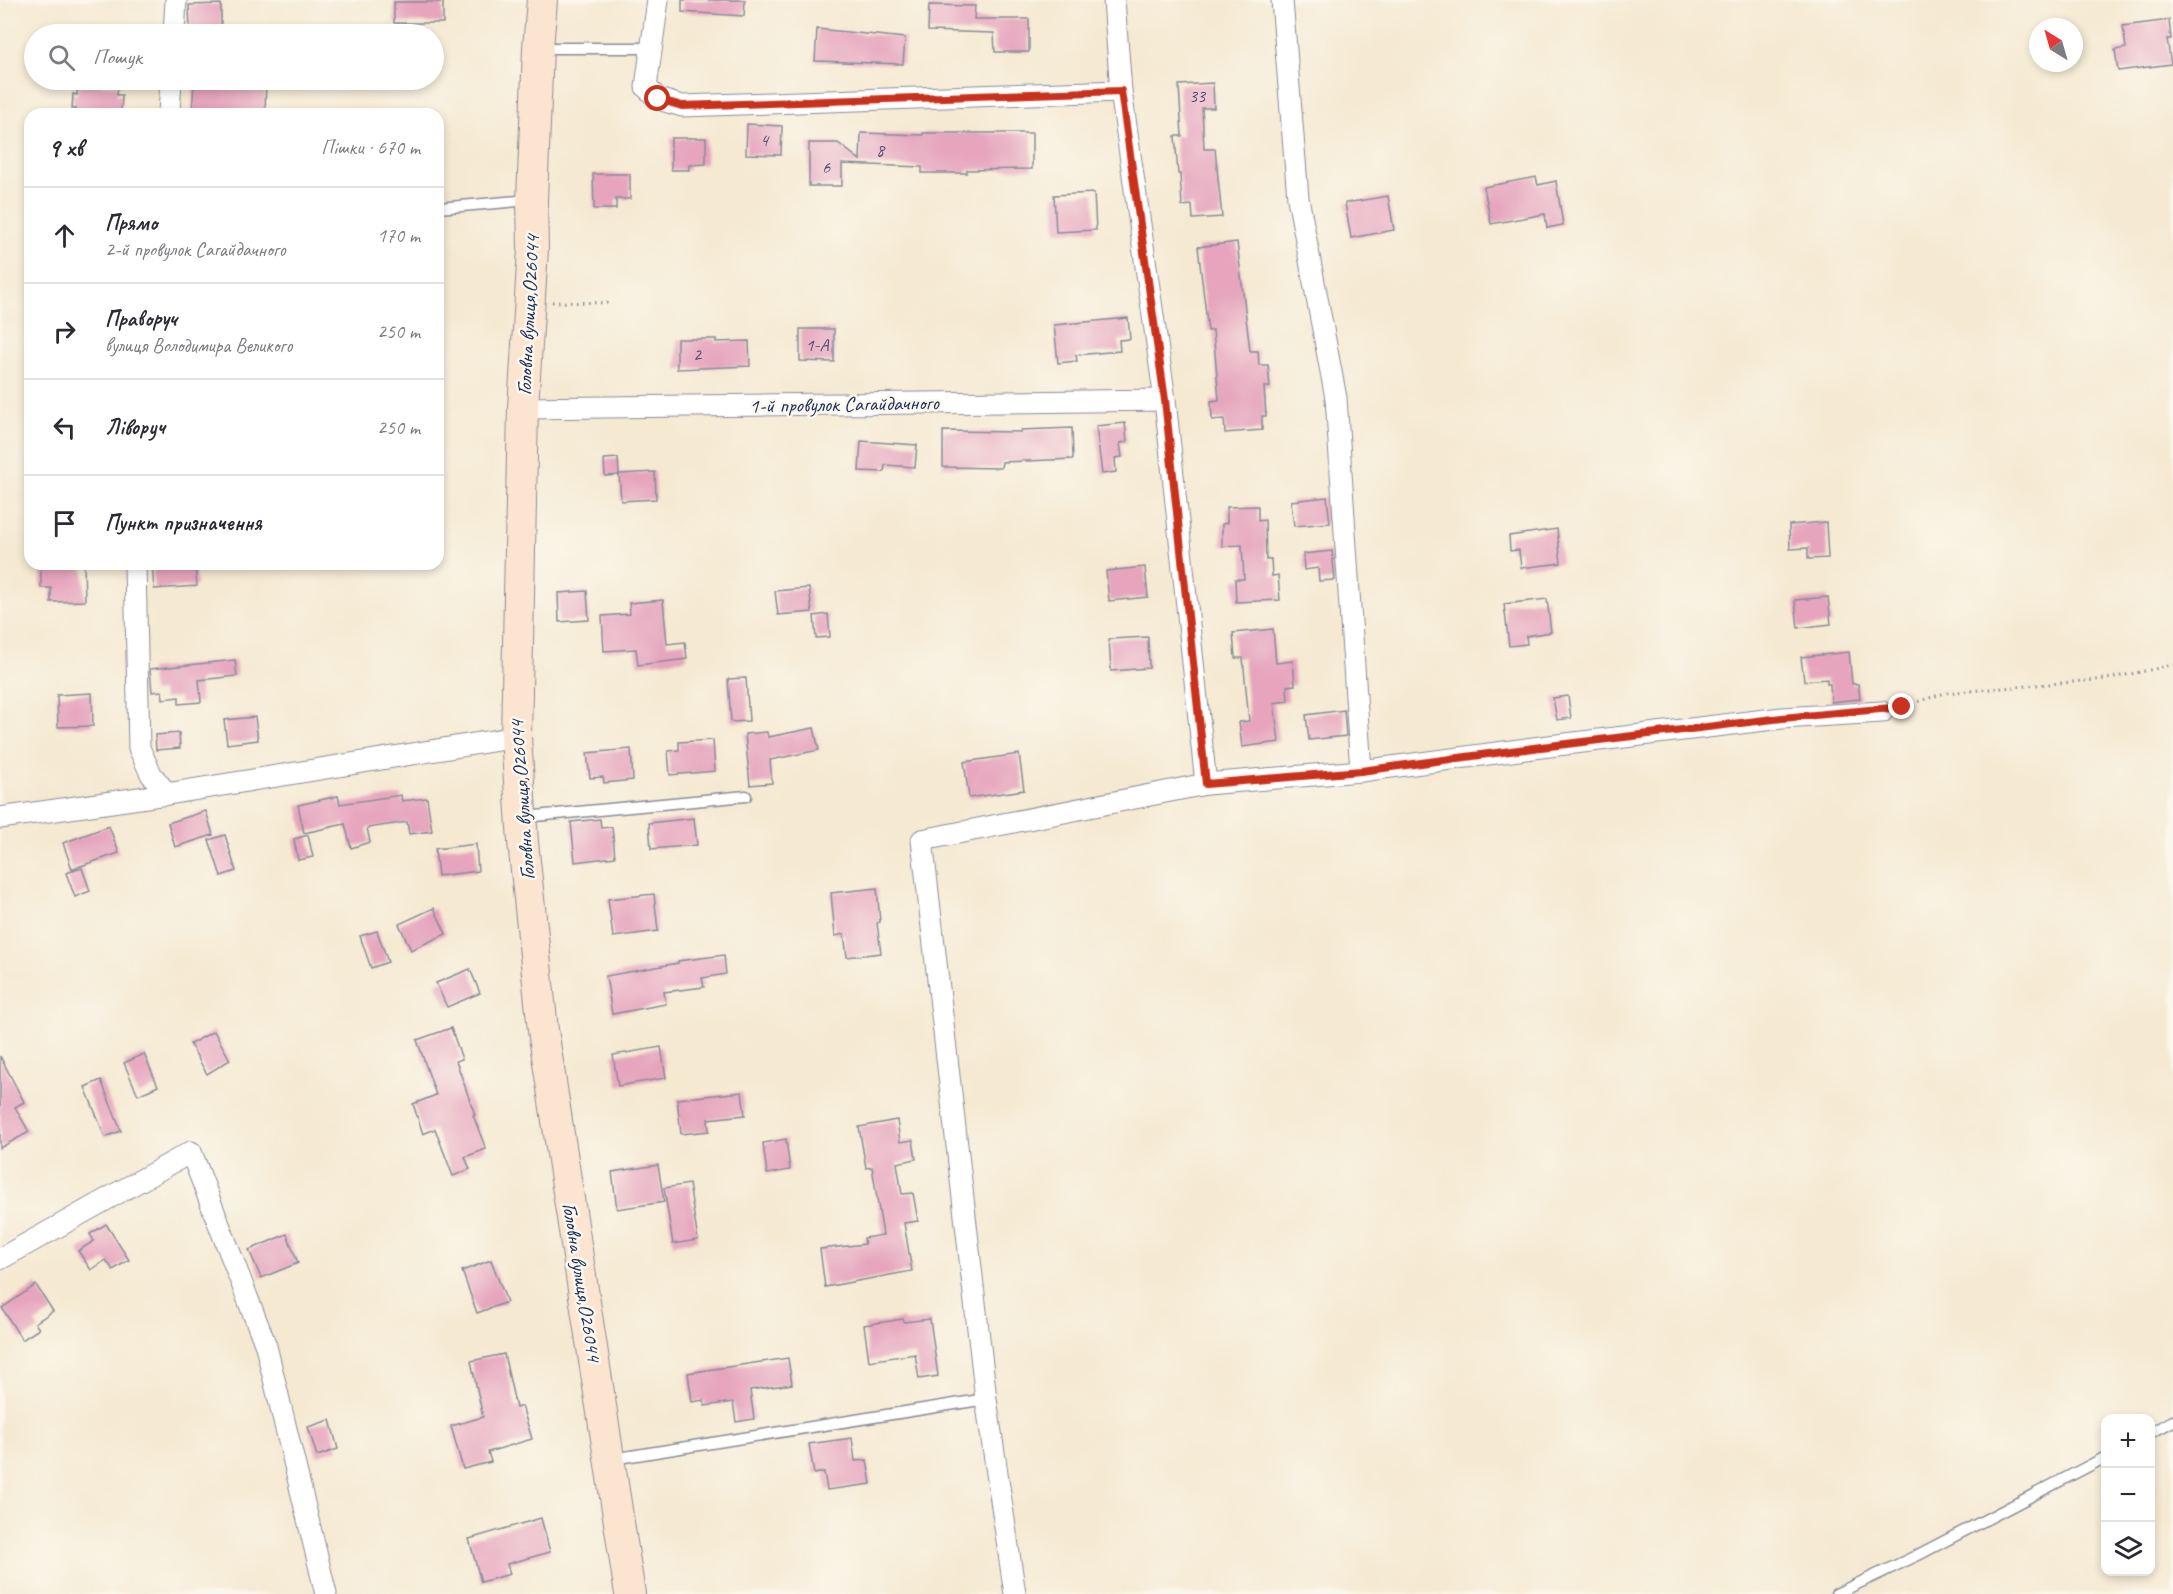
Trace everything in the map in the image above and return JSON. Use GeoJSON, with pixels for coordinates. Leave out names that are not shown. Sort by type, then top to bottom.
{"type":"FeatureCollection","features":[{"type":"Feature","properties":{"kind":"main road","name":"Головна вулиця,О26044"},"geometry":{"type":"LineString","coordinates":[[542,0],[532,200],[533,249],[523,408],[516,737],[521,817],[543,1030],[630,1594]]}},
{"type":"Feature","properties":{"kind":"street"},"geometry":{"type":"LineString","coordinates":[[175,24],[176,0]]}},
{"type":"Feature","properties":{"kind":"street"},"geometry":{"type":"LineString","coordinates":[[658,0],[646,87],[658,99],[682,106],[1121,91]]}},
{"type":"Feature","properties":{"kind":"street"},"geometry":{"type":"LineString","coordinates":[[1113,0],[1121,91],[1165,400],[1206,784]]}},
{"type":"Feature","properties":{"kind":"street"},"geometry":{"type":"LineString","coordinates":[[1282,0],[1298,198],[1336,398],[1361,771]]}},
{"type":"Feature","properties":{"kind":"street"},"geometry":{"type":"LineString","coordinates":[[169,108],[170,90]]}},
{"type":"Feature","properties":{"kind":"street","name":"1-й провулок Сагайдачного"},"geometry":{"type":"LineString","coordinates":[[523,408],[1165,400]]}},
{"type":"Feature","properties":{"kind":"street"},"geometry":{"type":"LineString","coordinates":[[135,570],[139,748],[151,774],[167,794]]}},
{"type":"Feature","properties":{"kind":"street"},"geometry":{"type":"LineString","coordinates":[[1015,1594],[986,1400],[922,840],[1206,784],[1361,771],[1782,718],[1887,710]]}},
{"type":"Feature","properties":{"kind":"street"},"geometry":{"type":"LineString","coordinates":[[0,818],[167,794],[516,737]]}},
{"type":"Feature","properties":{"kind":"street"},"geometry":{"type":"LineString","coordinates":[[0,1259],[191,1152],[266,1346],[326,1594]]}},
{"type":"Feature","properties":{"kind":"lane"},"geometry":{"type":"LineString","coordinates":[[538,48],[650,48]]}},
{"type":"Feature","properties":{"kind":"lane"},"geometry":{"type":"LineString","coordinates":[[444,207],[532,200]]}},
{"type":"Feature","properties":{"kind":"lane"},"geometry":{"type":"LineString","coordinates":[[521,817],[746,796]]}},
{"type":"Feature","properties":{"kind":"lane"},"geometry":{"type":"LineString","coordinates":[[609,1460],[986,1400]]}},
{"type":"Feature","properties":{"kind":"lane"},"geometry":{"type":"LineString","coordinates":[[2155,1431],[2173,1420]]}},
{"type":"Feature","properties":{"kind":"lane"},"geometry":{"type":"LineString","coordinates":[[1836,1594],[1918,1555],[2101,1460]]}},
{"type":"Feature","properties":{"kind":"path"},"geometry":{"type":"LineString","coordinates":[[529,302],[612,303]]}},
{"type":"Feature","properties":{"kind":"path"},"geometry":{"type":"LineString","coordinates":[[1887,710],[1945,693],[2107,679],[2173,665]]}},
{"type":"Feature","properties":{"kind":"building"},"geometry":{"type":"Polygon","coordinates":[[[682,0],[745,0],[744,16],[682,12],[682,0]]]}},
{"type":"Feature","properties":{"kind":"building"},"geometry":{"type":"Polygon","coordinates":[[[394,2],[443,2],[443,23],[394,23],[394,2]]]}},
{"type":"Feature","properties":{"kind":"building"},"geometry":{"type":"Polygon","coordinates":[[[221,4],[221,24],[190,24],[189,5],[221,4]]]}},
{"type":"Feature","properties":{"kind":"building"},"geometry":{"type":"Polygon","coordinates":[[[929,5],[975,6],[974,19],[1029,19],[1029,52],[995,52],[994,33],[928,31],[929,5]]]}},
{"type":"Feature","properties":{"kind":"building"},"geometry":{"type":"Polygon","coordinates":[[[2169,20],[2171,39],[2167,39],[2171,64],[2118,71],[2115,50],[2126,48],[2123,26],[2169,20]]]}},
{"type":"Feature","properties":{"kind":"building"},"geometry":{"type":"Polygon","coordinates":[[[817,29],[905,38],[903,64],[815,61],[817,29]]]}},
{"type":"Feature","properties":{"kind":"building"},"geometry":{"type":"Polygon","coordinates":[[[1213,83],[1214,108],[1202,108],[1204,149],[1215,149],[1222,217],[1193,219],[1192,205],[1182,206],[1180,174],[1178,174],[1175,136],[1182,136],[1179,85],[1213,83]]]}},
{"type":"Feature","properties":{"kind":"building"},"geometry":{"type":"Polygon","coordinates":[[[77,90],[118,90],[117,95],[122,95],[121,108],[72,108],[73,94],[77,95],[77,90]]]}},
{"type":"Feature","properties":{"kind":"building"},"geometry":{"type":"Polygon","coordinates":[[[193,90],[266,90],[265,108],[192,108],[193,90]]]}},
{"type":"Feature","properties":{"kind":"building"},"geometry":{"type":"Polygon","coordinates":[[[747,124],[782,126],[781,155],[746,154],[747,124]]]}},
{"type":"Feature","properties":{"kind":"building"},"geometry":{"type":"Polygon","coordinates":[[[861,133],[923,135],[923,133],[1032,133],[1032,169],[922,173],[922,167],[842,164],[842,186],[809,186],[809,143],[838,143],[860,160],[861,133]]]}},
{"type":"Feature","properties":{"kind":"building"},"geometry":{"type":"Polygon","coordinates":[[[671,138],[706,138],[706,164],[689,165],[689,170],[671,170],[671,138]]]}},
{"type":"Feature","properties":{"kind":"building"},"geometry":{"type":"Polygon","coordinates":[[[593,174],[630,174],[630,199],[616,199],[616,209],[594,209],[593,174]]]}},
{"type":"Feature","properties":{"kind":"building"},"geometry":{"type":"Polygon","coordinates":[[[1536,177],[1538,185],[1556,181],[1563,225],[1547,228],[1545,214],[1491,224],[1484,187],[1536,177]]]}},
{"type":"Feature","properties":{"kind":"building"},"geometry":{"type":"Polygon","coordinates":[[[1094,193],[1096,230],[1056,232],[1054,195],[1094,193]]]}},
{"type":"Feature","properties":{"kind":"building"},"geometry":{"type":"Polygon","coordinates":[[[1388,196],[1394,230],[1351,238],[1345,203],[1388,196]]]}},
{"type":"Feature","properties":{"kind":"building"},"geometry":{"type":"Polygon","coordinates":[[[1237,242],[1250,351],[1258,351],[1259,365],[1268,365],[1270,387],[1264,387],[1266,416],[1262,416],[1262,430],[1225,433],[1224,419],[1212,420],[1211,401],[1219,400],[1213,330],[1208,331],[1198,247],[1237,242]]]}},
{"type":"Feature","properties":{"kind":"building"},"geometry":{"type":"Polygon","coordinates":[[[1128,318],[1130,339],[1119,340],[1120,351],[1076,355],[1077,361],[1058,363],[1054,325],[1128,318]]]}},
{"type":"Feature","properties":{"kind":"building"},"geometry":{"type":"Polygon","coordinates":[[[800,329],[834,329],[834,362],[800,361],[800,329]]]}},
{"type":"Feature","properties":{"kind":"building"},"geometry":{"type":"Polygon","coordinates":[[[677,339],[716,339],[716,342],[749,341],[750,366],[677,369],[677,339]]]}},
{"type":"Feature","properties":{"kind":"building"},"geometry":{"type":"Polygon","coordinates":[[[1125,423],[1127,442],[1120,443],[1122,457],[1115,458],[1116,472],[1102,474],[1096,426],[1125,423]]]}},
{"type":"Feature","properties":{"kind":"building"},"geometry":{"type":"Polygon","coordinates":[[[1072,428],[1073,459],[1002,462],[1001,468],[943,467],[943,431],[1021,432],[1021,430],[1072,428]]]}},
{"type":"Feature","properties":{"kind":"building"},"geometry":{"type":"Polygon","coordinates":[[[861,441],[917,445],[915,467],[885,465],[884,472],[859,471],[861,441]]]}},
{"type":"Feature","properties":{"kind":"building"},"geometry":{"type":"Polygon","coordinates":[[[618,458],[619,475],[605,476],[604,459],[618,458]]]}},
{"type":"Feature","properties":{"kind":"building"},"geometry":{"type":"Polygon","coordinates":[[[655,472],[656,499],[621,501],[619,474],[655,472]]]}},
{"type":"Feature","properties":{"kind":"building"},"geometry":{"type":"Polygon","coordinates":[[[1327,497],[1330,523],[1294,526],[1291,501],[1327,497]]]}},
{"type":"Feature","properties":{"kind":"building"},"geometry":{"type":"Polygon","coordinates":[[[1258,506],[1258,521],[1265,520],[1266,560],[1271,559],[1272,576],[1278,575],[1280,600],[1236,602],[1235,579],[1244,579],[1242,545],[1222,546],[1222,524],[1227,523],[1227,507],[1258,506]]]}},
{"type":"Feature","properties":{"kind":"building"},"geometry":{"type":"Polygon","coordinates":[[[1826,522],[1828,558],[1808,559],[1808,548],[1790,549],[1789,525],[1826,522]]]}},
{"type":"Feature","properties":{"kind":"building"},"geometry":{"type":"Polygon","coordinates":[[[1557,529],[1561,563],[1521,568],[1519,550],[1510,551],[1509,536],[1557,529]]]}},
{"type":"Feature","properties":{"kind":"building"},"geometry":{"type":"Polygon","coordinates":[[[1332,551],[1335,580],[1319,581],[1318,568],[1304,570],[1303,554],[1332,551]]]}},
{"type":"Feature","properties":{"kind":"building"},"geometry":{"type":"Polygon","coordinates":[[[1145,567],[1148,597],[1109,601],[1106,571],[1145,567]]]}},
{"type":"Feature","properties":{"kind":"building"},"geometry":{"type":"Polygon","coordinates":[[[41,570],[84,570],[85,601],[51,602],[51,588],[41,588],[41,570]]]}},
{"type":"Feature","properties":{"kind":"building"},"geometry":{"type":"Polygon","coordinates":[[[152,570],[196,570],[197,586],[154,589],[152,570]]]}},
{"type":"Feature","properties":{"kind":"building"},"geometry":{"type":"Polygon","coordinates":[[[809,588],[812,612],[778,615],[775,591],[809,588]]]}},
{"type":"Feature","properties":{"kind":"building"},"geometry":{"type":"Polygon","coordinates":[[[587,591],[589,620],[559,622],[558,593],[587,591]]]}},
{"type":"Feature","properties":{"kind":"building"},"geometry":{"type":"Polygon","coordinates":[[[1828,597],[1831,624],[1798,628],[1795,600],[1828,597]]]}},
{"type":"Feature","properties":{"kind":"building"},"geometry":{"type":"Polygon","coordinates":[[[1547,599],[1551,632],[1526,636],[1527,644],[1509,646],[1504,604],[1547,599]]]}},
{"type":"Feature","properties":{"kind":"building"},"geometry":{"type":"Polygon","coordinates":[[[663,600],[667,644],[685,642],[687,659],[638,665],[636,649],[604,651],[602,616],[630,614],[629,603],[663,600]]]}},
{"type":"Feature","properties":{"kind":"building"},"geometry":{"type":"Polygon","coordinates":[[[828,614],[830,637],[816,638],[814,616],[828,614]]]}},
{"type":"Feature","properties":{"kind":"building"},"geometry":{"type":"Polygon","coordinates":[[[1273,629],[1276,663],[1293,661],[1295,685],[1287,686],[1288,701],[1274,703],[1279,742],[1242,747],[1239,722],[1249,721],[1243,658],[1235,658],[1233,633],[1273,629]]]}},
{"type":"Feature","properties":{"kind":"building"},"geometry":{"type":"Polygon","coordinates":[[[1148,637],[1149,668],[1111,671],[1109,639],[1148,637]]]}},
{"type":"Feature","properties":{"kind":"building"},"geometry":{"type":"Polygon","coordinates":[[[1849,652],[1852,684],[1858,684],[1860,699],[1831,702],[1830,684],[1827,684],[1827,679],[1804,681],[1801,657],[1849,652]]]}},
{"type":"Feature","properties":{"kind":"building"},"geometry":{"type":"Polygon","coordinates":[[[235,660],[237,676],[199,680],[201,702],[179,704],[179,697],[163,699],[162,691],[152,692],[150,669],[235,660]]]}},
{"type":"Feature","properties":{"kind":"building"},"geometry":{"type":"Polygon","coordinates":[[[746,678],[749,721],[731,722],[728,679],[746,678]]]}},
{"type":"Feature","properties":{"kind":"building"},"geometry":{"type":"Polygon","coordinates":[[[92,693],[93,726],[58,727],[57,695],[92,693]]]}},
{"type":"Feature","properties":{"kind":"building"},"geometry":{"type":"Polygon","coordinates":[[[1568,696],[1571,718],[1557,720],[1553,698],[1568,696]]]}},
{"type":"Feature","properties":{"kind":"building"},"geometry":{"type":"Polygon","coordinates":[[[1344,710],[1346,736],[1309,740],[1306,715],[1344,710]]]}},
{"type":"Feature","properties":{"kind":"building"},"geometry":{"type":"Polygon","coordinates":[[[255,717],[258,740],[227,744],[224,720],[255,717]]]}},
{"type":"Feature","properties":{"kind":"building"},"geometry":{"type":"Polygon","coordinates":[[[814,728],[819,750],[770,760],[772,783],[750,785],[745,734],[767,732],[768,737],[814,728]]]}},
{"type":"Feature","properties":{"kind":"building"},"geometry":{"type":"Polygon","coordinates":[[[179,733],[180,748],[156,750],[155,735],[179,733]]]}},
{"type":"Feature","properties":{"kind":"building"},"geometry":{"type":"Polygon","coordinates":[[[713,740],[715,771],[670,775],[668,751],[679,750],[679,742],[713,740]]]}},
{"type":"Feature","properties":{"kind":"building"},"geometry":{"type":"Polygon","coordinates":[[[631,749],[633,780],[604,783],[603,777],[590,778],[587,753],[631,749]]]}},
{"type":"Feature","properties":{"kind":"building"},"geometry":{"type":"Polygon","coordinates":[[[1019,754],[1024,790],[969,798],[964,762],[1019,754]]]}},
{"type":"Feature","properties":{"kind":"building"},"geometry":{"type":"Polygon","coordinates":[[[401,795],[402,801],[427,798],[432,831],[409,834],[407,822],[367,828],[370,842],[351,848],[345,824],[304,833],[298,805],[338,796],[340,804],[401,795]]]}},
{"type":"Feature","properties":{"kind":"building"},"geometry":{"type":"Polygon","coordinates":[[[206,811],[213,835],[175,847],[168,823],[206,811]]]}},
{"type":"Feature","properties":{"kind":"building"},"geometry":{"type":"Polygon","coordinates":[[[694,818],[697,845],[651,849],[649,823],[694,818]]]}},
{"type":"Feature","properties":{"kind":"building"},"geometry":{"type":"Polygon","coordinates":[[[600,819],[601,828],[612,827],[615,857],[575,862],[571,822],[600,819]]]}},
{"type":"Feature","properties":{"kind":"building"},"geometry":{"type":"Polygon","coordinates":[[[109,826],[119,853],[72,869],[63,843],[109,826]]]}},
{"type":"Feature","properties":{"kind":"building"},"geometry":{"type":"Polygon","coordinates":[[[225,835],[236,871],[221,876],[209,840],[225,835]]]}},
{"type":"Feature","properties":{"kind":"building"},"geometry":{"type":"Polygon","coordinates":[[[308,835],[313,857],[298,860],[294,839],[308,835]]]}},
{"type":"Feature","properties":{"kind":"building"},"geometry":{"type":"Polygon","coordinates":[[[476,844],[478,871],[438,876],[435,849],[476,844]]]}},
{"type":"Feature","properties":{"kind":"building"},"geometry":{"type":"Polygon","coordinates":[[[82,868],[90,891],[75,897],[66,873],[82,868]]]}},
{"type":"Feature","properties":{"kind":"building"},"geometry":{"type":"Polygon","coordinates":[[[877,888],[880,922],[877,923],[881,953],[847,957],[844,934],[835,936],[831,893],[877,888]]]}},
{"type":"Feature","properties":{"kind":"building"},"geometry":{"type":"Polygon","coordinates":[[[654,894],[658,931],[613,937],[608,899],[654,894]]]}},
{"type":"Feature","properties":{"kind":"building"},"geometry":{"type":"Polygon","coordinates":[[[434,908],[446,934],[411,950],[399,924],[434,908]]]}},
{"type":"Feature","properties":{"kind":"building"},"geometry":{"type":"Polygon","coordinates":[[[377,931],[388,962],[371,968],[360,936],[377,931]]]}},
{"type":"Feature","properties":{"kind":"building"},"geometry":{"type":"Polygon","coordinates":[[[724,955],[726,974],[702,978],[704,987],[664,992],[666,1004],[612,1014],[606,976],[678,963],[678,961],[724,955]]]}},
{"type":"Feature","properties":{"kind":"building"},"geometry":{"type":"Polygon","coordinates":[[[470,969],[480,993],[447,1007],[436,983],[470,969]]]}},
{"type":"Feature","properties":{"kind":"building"},"geometry":{"type":"Polygon","coordinates":[[[451,1028],[462,1059],[456,1061],[486,1149],[465,1157],[470,1169],[453,1176],[435,1129],[423,1134],[413,1104],[436,1095],[417,1040],[451,1028]]]}},
{"type":"Feature","properties":{"kind":"building"},"geometry":{"type":"Polygon","coordinates":[[[214,1031],[230,1060],[207,1074],[190,1044],[214,1031]]]}},
{"type":"Feature","properties":{"kind":"building"},"geometry":{"type":"Polygon","coordinates":[[[661,1047],[666,1078],[618,1086],[613,1055],[661,1047]]]}},
{"type":"Feature","properties":{"kind":"building"},"geometry":{"type":"Polygon","coordinates":[[[144,1054],[158,1086],[138,1095],[124,1063],[144,1054]]]}},
{"type":"Feature","properties":{"kind":"building"},"geometry":{"type":"Polygon","coordinates":[[[0,1056],[24,1102],[15,1107],[29,1132],[0,1148],[0,1056]]]}},
{"type":"Feature","properties":{"kind":"building"},"geometry":{"type":"Polygon","coordinates":[[[101,1080],[121,1131],[105,1137],[85,1087],[101,1080]]]}},
{"type":"Feature","properties":{"kind":"building"},"geometry":{"type":"Polygon","coordinates":[[[742,1092],[745,1115],[708,1119],[709,1131],[681,1134],[677,1099],[742,1092]]]}},
{"type":"Feature","properties":{"kind":"building"},"geometry":{"type":"Polygon","coordinates":[[[897,1120],[900,1142],[913,1140],[916,1159],[897,1163],[902,1194],[913,1193],[918,1221],[904,1223],[912,1271],[825,1287],[820,1249],[865,1244],[864,1238],[883,1235],[872,1167],[866,1168],[859,1127],[897,1120]]]}},
{"type":"Feature","properties":{"kind":"building"},"geometry":{"type":"Polygon","coordinates":[[[786,1139],[790,1170],[767,1174],[763,1143],[786,1139]]]}},
{"type":"Feature","properties":{"kind":"building"},"geometry":{"type":"Polygon","coordinates":[[[658,1165],[664,1202],[617,1209],[612,1172],[658,1165]]]}},
{"type":"Feature","properties":{"kind":"building"},"geometry":{"type":"Polygon","coordinates":[[[689,1184],[698,1240],[673,1244],[664,1188],[689,1184]]]}},
{"type":"Feature","properties":{"kind":"building"},"geometry":{"type":"Polygon","coordinates":[[[106,1224],[129,1260],[113,1270],[106,1260],[91,1270],[78,1251],[94,1241],[90,1234],[106,1224]]]}},
{"type":"Feature","properties":{"kind":"building"},"geometry":{"type":"Polygon","coordinates":[[[287,1234],[298,1263],[261,1278],[249,1250],[287,1234]]]}},
{"type":"Feature","properties":{"kind":"building"},"geometry":{"type":"Polygon","coordinates":[[[491,1260],[507,1302],[477,1313],[462,1271],[491,1260]]]}},
{"type":"Feature","properties":{"kind":"building"},"geometry":{"type":"Polygon","coordinates":[[[36,1285],[53,1311],[35,1323],[39,1329],[22,1340],[2,1308],[36,1285]]]}},
{"type":"Feature","properties":{"kind":"building"},"geometry":{"type":"Polygon","coordinates":[[[903,1319],[904,1322],[930,1319],[938,1376],[919,1379],[915,1354],[869,1361],[864,1325],[903,1319]]]}},
{"type":"Feature","properties":{"kind":"building"},"geometry":{"type":"Polygon","coordinates":[[[504,1354],[516,1408],[522,1406],[532,1439],[488,1452],[491,1462],[463,1469],[451,1426],[483,1417],[471,1361],[504,1354]]]}},
{"type":"Feature","properties":{"kind":"building"},"geometry":{"type":"Polygon","coordinates":[[[788,1358],[792,1384],[750,1390],[754,1419],[736,1422],[733,1402],[705,1406],[704,1400],[692,1402],[688,1373],[788,1358]]]}},
{"type":"Feature","properties":{"kind":"building"},"geometry":{"type":"Polygon","coordinates":[[[330,1420],[338,1449],[317,1456],[308,1427],[330,1420]]]}},
{"type":"Feature","properties":{"kind":"building"},"geometry":{"type":"Polygon","coordinates":[[[852,1438],[855,1461],[867,1460],[871,1484],[827,1490],[824,1472],[814,1474],[809,1444],[852,1438]]]}},
{"type":"Feature","properties":{"kind":"building"},"geometry":{"type":"Polygon","coordinates":[[[541,1518],[550,1552],[507,1564],[510,1574],[481,1582],[469,1539],[541,1518]]]}},
{"type":"Feature","properties":{"kind":"route"},"geometry":{"type":"LineString","coordinates":[[658,99],[682,106],[1121,91],[1165,400],[1206,784],[1361,771],[1782,718],[1902,707]]}}]}
